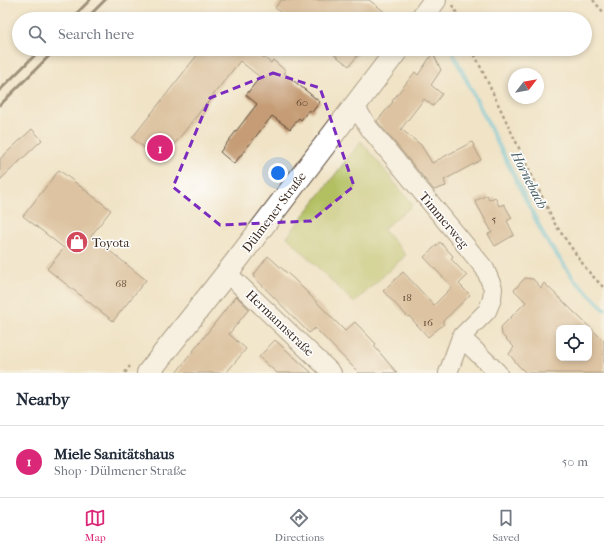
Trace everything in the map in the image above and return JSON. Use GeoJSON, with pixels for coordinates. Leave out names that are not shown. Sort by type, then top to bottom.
{"type":"FeatureCollection","features":[{"type":"Feature","properties":{"kind":"street"},"geometry":{"type":"LineString","coordinates":[[428,12],[440,1]]}},
{"type":"Feature","properties":{"kind":"street","name":"Dülmener Straße"},"geometry":{"type":"LineString","coordinates":[[148,373],[227,273],[393,56]]}},
{"type":"Feature","properties":{"kind":"street","name":"Timmerweg"},"geometry":{"type":"LineString","coordinates":[[355,106],[369,128],[485,269],[493,288],[492,299],[487,311],[461,337],[448,373]]}},
{"type":"Feature","properties":{"kind":"street","name":"Hermannstraße"},"geometry":{"type":"LineString","coordinates":[[227,273],[332,373]]}},
{"type":"Feature","properties":{"kind":"street"},"geometry":{"type":"LineString","coordinates":[[461,337],[498,373]]}},
{"type":"Feature","properties":{"kind":"path"},"geometry":{"type":"LineString","coordinates":[[593,0],[604,12]]}},
{"type":"Feature","properties":{"kind":"path"},"geometry":{"type":"LineString","coordinates":[[440,1],[452,12]]}},
{"type":"Feature","properties":{"kind":"path"},"geometry":{"type":"LineString","coordinates":[[475,56],[555,224],[587,270],[604,288]]}},
{"type":"Feature","properties":{"kind":"highlighted area"},"geometry":{"type":"Polygon","coordinates":[[[273,73],[320,88],[354,186],[311,221],[220,225],[173,187],[210,98],[273,73]]]}},
{"type":"Feature","properties":{"kind":"green space"},"geometry":{"type":"Polygon","coordinates":[[[361,141],[413,205],[383,229],[406,255],[354,303],[287,237],[361,141]]]}},
{"type":"Feature","properties":{"kind":"building"},"geometry":{"type":"Polygon","coordinates":[[[281,0],[369,0],[385,12],[280,12],[275,8],[281,0]]]}},
{"type":"Feature","properties":{"kind":"building"},"geometry":{"type":"Polygon","coordinates":[[[196,56],[262,56],[271,63],[273,60],[286,71],[284,73],[320,102],[312,112],[309,110],[301,120],[299,118],[290,129],[272,116],[234,164],[220,152],[257,104],[246,95],[260,77],[240,61],[161,161],[132,138],[196,56]]]}},
{"type":"Feature","properties":{"kind":"building"},"geometry":{"type":"Polygon","coordinates":[[[336,56],[357,56],[349,66],[336,56]]]}},
{"type":"Feature","properties":{"kind":"building"},"geometry":{"type":"Polygon","coordinates":[[[431,56],[434,56],[441,70],[431,85],[442,94],[433,106],[424,99],[401,129],[421,145],[432,163],[472,142],[481,160],[444,180],[446,186],[434,190],[377,121],[415,72],[418,75],[431,56]]]}},
{"type":"Feature","properties":{"kind":"building"},"geometry":{"type":"Polygon","coordinates":[[[32,129],[42,140],[0,180],[0,159],[32,129]]]}},
{"type":"Feature","properties":{"kind":"building","name":"Toyota"},"geometry":{"type":"Polygon","coordinates":[[[59,170],[111,210],[91,236],[146,280],[113,321],[47,269],[64,248],[23,216],[59,170]]]}},
{"type":"Feature","properties":{"kind":"building"},"geometry":{"type":"Polygon","coordinates":[[[487,195],[489,200],[495,197],[499,206],[504,204],[512,218],[507,221],[514,235],[495,246],[488,234],[492,232],[475,201],[487,195]]]}},
{"type":"Feature","properties":{"kind":"building"},"geometry":{"type":"Polygon","coordinates":[[[440,242],[453,256],[451,259],[467,276],[459,284],[470,295],[442,322],[444,324],[428,337],[383,291],[403,272],[434,305],[452,287],[424,257],[440,242]]]}},
{"type":"Feature","properties":{"kind":"building"},"geometry":{"type":"Polygon","coordinates":[[[268,256],[295,280],[345,331],[355,322],[376,344],[374,346],[397,373],[359,373],[315,328],[309,333],[253,276],[268,256]]]}},
{"type":"Feature","properties":{"kind":"building"},"geometry":{"type":"Polygon","coordinates":[[[525,278],[533,279],[541,288],[544,283],[587,325],[556,325],[556,361],[592,361],[592,329],[604,341],[604,373],[526,373],[509,354],[514,347],[502,335],[501,327],[526,302],[514,290],[525,278]]]}},
{"type":"Feature","properties":{"kind":"building"},"geometry":{"type":"Polygon","coordinates":[[[236,296],[249,309],[229,334],[246,349],[226,373],[176,373],[236,296]]]}},
{"type":"Feature","properties":{"kind":"building"},"geometry":{"type":"Polygon","coordinates":[[[275,340],[312,373],[277,373],[259,357],[275,340]]]}},
{"type":"Feature","properties":{"kind":"waterway","name":"Hornebach"},"geometry":{"type":"LineString","coordinates":[[454,56],[545,238],[574,279],[604,309]]}},
{"type":"Feature","properties":{"kind":"railway"},"geometry":{"type":"LineString","coordinates":[[78,12],[90,0]]}},
{"type":"Feature","properties":{"kind":"railway"},"geometry":{"type":"LineString","coordinates":[[93,12],[105,0]]}},
{"type":"Feature","properties":{"kind":"railway"},"geometry":{"type":"LineString","coordinates":[[0,90],[34,56]]}},
{"type":"Feature","properties":{"kind":"railway"},"geometry":{"type":"LineString","coordinates":[[0,105],[49,56]]}},
{"type":"Feature","properties":{"kind":"place","name":"Miele Sanitätshaus"},"geometry":{"type":"Point","coordinates":[160,148]}},
{"type":"Feature","properties":{"kind":"place","name":"Toyota"},"geometry":{"type":"Point","coordinates":[77,242]}}]}
